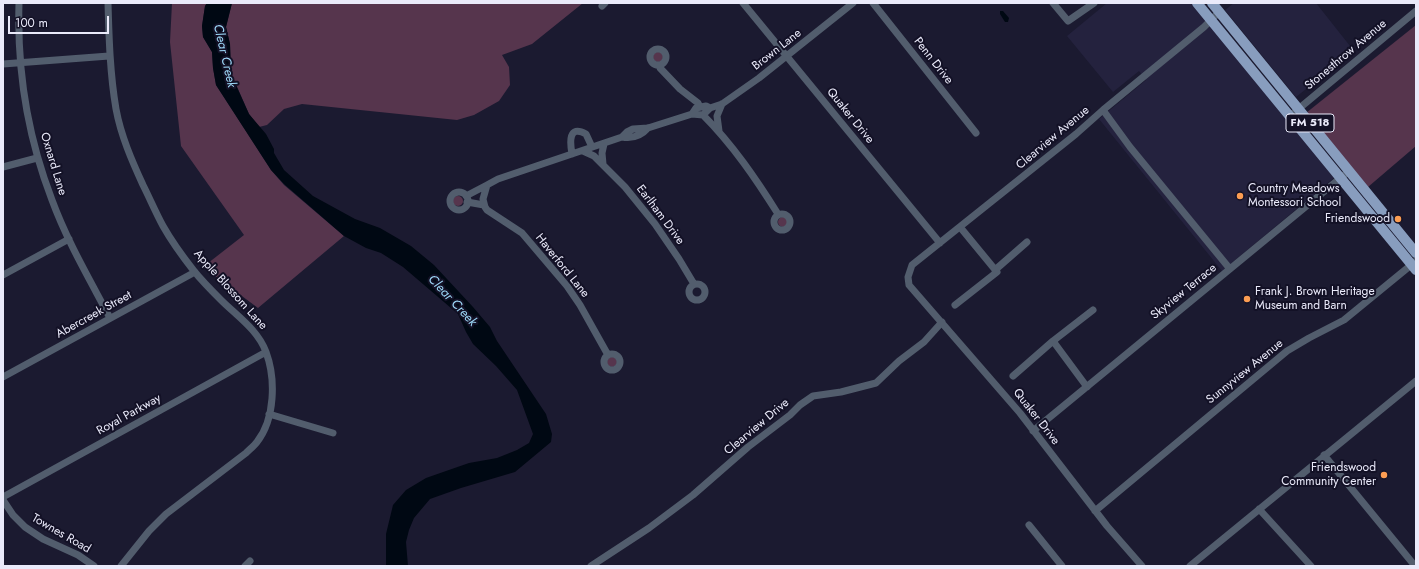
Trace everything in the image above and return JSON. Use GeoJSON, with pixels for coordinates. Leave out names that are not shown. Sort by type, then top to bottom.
{"type":"FeatureCollection","features":[{"type":"Feature","properties":{"kind":"main road","name":"FM 518"},"geometry":{"type":"LineString","coordinates":[[1196,3],[1340,178],[1415,265]]}},
{"type":"Feature","properties":{"kind":"main road","name":"FM 518"},"geometry":{"type":"LineString","coordinates":[[1212,3],[1416,253]]}},
{"type":"Feature","properties":{"kind":"main road"},"geometry":{"type":"LineString","coordinates":[[1277,101],[1286,94]]}},
{"type":"Feature","properties":{"kind":"street","name":"Oxnard Lane"},"geometry":{"type":"LineString","coordinates":[[19,3],[18,27],[20,63],[26,111],[37,158],[52,201],[69,239],[110,318]]}},
{"type":"Feature","properties":{"kind":"street","name":"Apple Blossom Lane"},"geometry":{"type":"LineString","coordinates":[[108,3],[109,56],[116,109],[130,158],[163,226],[195,272],[261,341],[272,372],[273,388],[265,428],[257,442],[246,453],[166,514],[149,531],[121,566]]}},
{"type":"Feature","properties":{"kind":"street","name":"Quaker Drive"},"geometry":{"type":"LineString","coordinates":[[743,3],[940,243]]}},
{"type":"Feature","properties":{"kind":"street","name":"Brown Lane"},"geometry":{"type":"LineString","coordinates":[[700,107],[710,108],[722,104],[760,78],[853,3]]}},
{"type":"Feature","properties":{"kind":"street","name":"Penn Drive"},"geometry":{"type":"LineString","coordinates":[[873,3],[976,132]]}},
{"type":"Feature","properties":{"kind":"street"},"geometry":{"type":"LineString","coordinates":[[1053,3],[1068,21],[1094,3]]}},
{"type":"Feature","properties":{"kind":"street","name":"Stonesthrow Avenue"},"geometry":{"type":"LineString","coordinates":[[1290,116],[1416,10]]}},
{"type":"Feature","properties":{"kind":"street","name":"Clearview Avenue"},"geometry":{"type":"LineString","coordinates":[[909,284],[908,277],[912,265],[1072,138],[1219,12]]}},
{"type":"Feature","properties":{"kind":"street"},"geometry":{"type":"LineString","coordinates":[[3,64],[109,56]]}},
{"type":"Feature","properties":{"kind":"street"},"geometry":{"type":"LineString","coordinates":[[659,65],[660,68],[680,89],[698,103],[700,107],[696,108],[692,114]]}},
{"type":"Feature","properties":{"kind":"street"},"geometry":{"type":"LineString","coordinates":[[719,131],[717,116],[722,104]]}},
{"type":"Feature","properties":{"kind":"street"},"geometry":{"type":"LineString","coordinates":[[704,115],[710,108]]}},
{"type":"Feature","properties":{"kind":"street"},"geometry":{"type":"LineString","coordinates":[[1103,110],[1135,153],[1230,269]]}},
{"type":"Feature","properties":{"kind":"street"},"geometry":{"type":"LineString","coordinates":[[487,185],[484,195],[484,205],[467,199],[487,185],[498,179],[604,144],[622,137],[633,129],[648,128],[692,114],[704,115],[719,131],[753,176],[778,214]]}},
{"type":"Feature","properties":{"kind":"street"},"geometry":{"type":"LineString","coordinates":[[572,154],[570,138],[575,132],[586,134],[592,147]]}},
{"type":"Feature","properties":{"kind":"street"},"geometry":{"type":"LineString","coordinates":[[603,164],[602,153],[604,144]]}},
{"type":"Feature","properties":{"kind":"street","name":"Earlham Drive"},"geometry":{"type":"LineString","coordinates":[[583,151],[594,156],[625,186],[655,224],[694,284]]}},
{"type":"Feature","properties":{"kind":"street"},"geometry":{"type":"LineString","coordinates":[[3,168],[37,158]]}},
{"type":"Feature","properties":{"kind":"street","name":"Skyview Terrace"},"geometry":{"type":"LineString","coordinates":[[1033,431],[1349,171]]}},
{"type":"Feature","properties":{"kind":"street","name":"Haverford Lane"},"geometry":{"type":"LineString","coordinates":[[484,205],[487,210],[522,233],[567,286],[580,305],[608,355]]}},
{"type":"Feature","properties":{"kind":"street"},"geometry":{"type":"LineString","coordinates":[[960,227],[995,270]]}},
{"type":"Feature","properties":{"kind":"street"},"geometry":{"type":"LineString","coordinates":[[3,275],[69,239]]}},
{"type":"Feature","properties":{"kind":"street"},"geometry":{"type":"LineString","coordinates":[[955,305],[997,272],[995,270],[1027,242]]}},
{"type":"Feature","properties":{"kind":"street","name":"Sunnyview Avenue"},"geometry":{"type":"LineString","coordinates":[[1095,511],[1287,351],[1344,320],[1415,265]]}},
{"type":"Feature","properties":{"kind":"street","name":"Abercreek Street"},"geometry":{"type":"LineString","coordinates":[[3,377],[195,272]]}},
{"type":"Feature","properties":{"kind":"street","name":"Quaker Drive"},"geometry":{"type":"LineString","coordinates":[[909,284],[1020,413],[1095,511],[1142,566]]}},
{"type":"Feature","properties":{"kind":"street"},"geometry":{"type":"LineString","coordinates":[[1014,376],[1053,341],[1093,310]]}},
{"type":"Feature","properties":{"kind":"street","name":"Clearview Drive"},"geometry":{"type":"LineString","coordinates":[[591,566],[649,528],[692,495],[748,447],[790,415],[800,405],[813,396],[841,392],[876,383],[899,361],[924,342],[942,322]]}},
{"type":"Feature","properties":{"kind":"street"},"geometry":{"type":"LineString","coordinates":[[1053,341],[1087,387]]}},
{"type":"Feature","properties":{"kind":"street","name":"Royal Parkway"},"geometry":{"type":"LineString","coordinates":[[3,499],[266,352]]}},
{"type":"Feature","properties":{"kind":"street"},"geometry":{"type":"LineString","coordinates":[[1190,566],[1200,563],[1259,508],[1416,381]]}},
{"type":"Feature","properties":{"kind":"street"},"geometry":{"type":"LineString","coordinates":[[269,414],[333,433]]}},
{"type":"Feature","properties":{"kind":"street"},"geometry":{"type":"LineString","coordinates":[[1324,455],[1415,566]]}},
{"type":"Feature","properties":{"kind":"street","name":"Townes Road"},"geometry":{"type":"LineString","coordinates":[[3,499],[13,515],[25,527],[43,538],[78,555],[94,566]]}},
{"type":"Feature","properties":{"kind":"street"},"geometry":{"type":"LineString","coordinates":[[1259,508],[1311,566]]}},
{"type":"Feature","properties":{"kind":"street"},"geometry":{"type":"LineString","coordinates":[[1029,525],[1062,566]]}},
{"type":"Feature","properties":{"kind":"street"},"geometry":{"type":"LineString","coordinates":[[1409,559],[1416,554]]}},
{"type":"Feature","properties":{"kind":"shaded area"},"geometry":{"type":"Polygon","coordinates":[[[172,3],[207,3],[205,6],[202,26],[203,37],[212,52],[216,85],[271,170],[284,185],[344,236],[258,308],[203,267],[244,235],[181,146],[170,42],[172,3]]]}},
{"type":"Feature","properties":{"kind":"shaded area"},"geometry":{"type":"Polygon","coordinates":[[[232,3],[583,3],[532,44],[502,55],[509,67],[510,85],[499,101],[474,115],[457,120],[302,104],[284,109],[267,125],[259,127],[249,114],[231,73],[230,44],[226,27],[232,3]]]}},
{"type":"Feature","properties":{"kind":"shaded area"},"geometry":{"type":"Polygon","coordinates":[[[1107,3],[1192,3],[1335,177],[1222,271],[1099,119],[1146,80],[1139,71],[1113,92],[1067,36],[1107,3]]]}},
{"type":"Feature","properties":{"kind":"shaded area"},"geometry":{"type":"Polygon","coordinates":[[[1234,3],[1316,3],[1354,51],[1296,97],[1225,10],[1234,3]]]}},
{"type":"Feature","properties":{"kind":"shaded area"},"geometry":{"type":"Polygon","coordinates":[[[1416,25],[1416,146],[1368,187],[1306,113],[1416,25]]]}},
{"type":"Feature","properties":{"kind":"shaded area"},"geometry":{"type":"Polygon","coordinates":[[[658,52],[663,57],[658,62],[653,57],[658,52]]]}},
{"type":"Feature","properties":{"kind":"shaded area"},"geometry":{"type":"Polygon","coordinates":[[[456,196],[460,196],[463,201],[460,206],[456,206],[453,203],[453,199],[456,196]]]}},
{"type":"Feature","properties":{"kind":"shaded area"},"geometry":{"type":"Polygon","coordinates":[[[783,217],[788,222],[783,227],[778,222],[783,217]]]}},
{"type":"Feature","properties":{"kind":"shaded area"},"geometry":{"type":"Polygon","coordinates":[[[612,357],[617,362],[612,367],[607,362],[612,357]]]}},
{"type":"Feature","properties":{"kind":"water","name":"Clear Creek"},"geometry":{"type":"Polygon","coordinates":[[[207,3],[232,3],[226,27],[230,44],[231,74],[249,114],[266,134],[274,149],[274,153],[284,170],[313,196],[355,219],[380,228],[411,246],[434,265],[490,327],[497,341],[546,414],[552,434],[551,442],[515,472],[430,499],[414,518],[409,530],[406,542],[408,566],[386,566],[386,534],[393,505],[406,490],[426,478],[469,463],[497,458],[517,450],[529,443],[533,434],[517,390],[496,366],[473,344],[458,314],[403,267],[381,253],[366,248],[344,236],[284,184],[271,170],[216,85],[212,52],[203,37],[202,26],[205,6],[207,3]]]}},
{"type":"Feature","properties":{"kind":"water"},"geometry":{"type":"Polygon","coordinates":[[[1000,11],[1003,11],[1009,18],[1008,22],[1005,22],[1000,14],[1000,11]]]}},
{"type":"Feature","properties":{"kind":"place","name":"Country Meadows Montessori School"},"geometry":{"type":"Point","coordinates":[1240,196]}},
{"type":"Feature","properties":{"kind":"place","name":"Friendswood"},"geometry":{"type":"Point","coordinates":[1398,219]}},
{"type":"Feature","properties":{"kind":"place","name":"Frank J. Brown Heritage Museum and Barn"},"geometry":{"type":"Point","coordinates":[1247,299]}},
{"type":"Feature","properties":{"kind":"place","name":"Friendswood Community Center"},"geometry":{"type":"Point","coordinates":[1384,475]}}]}
